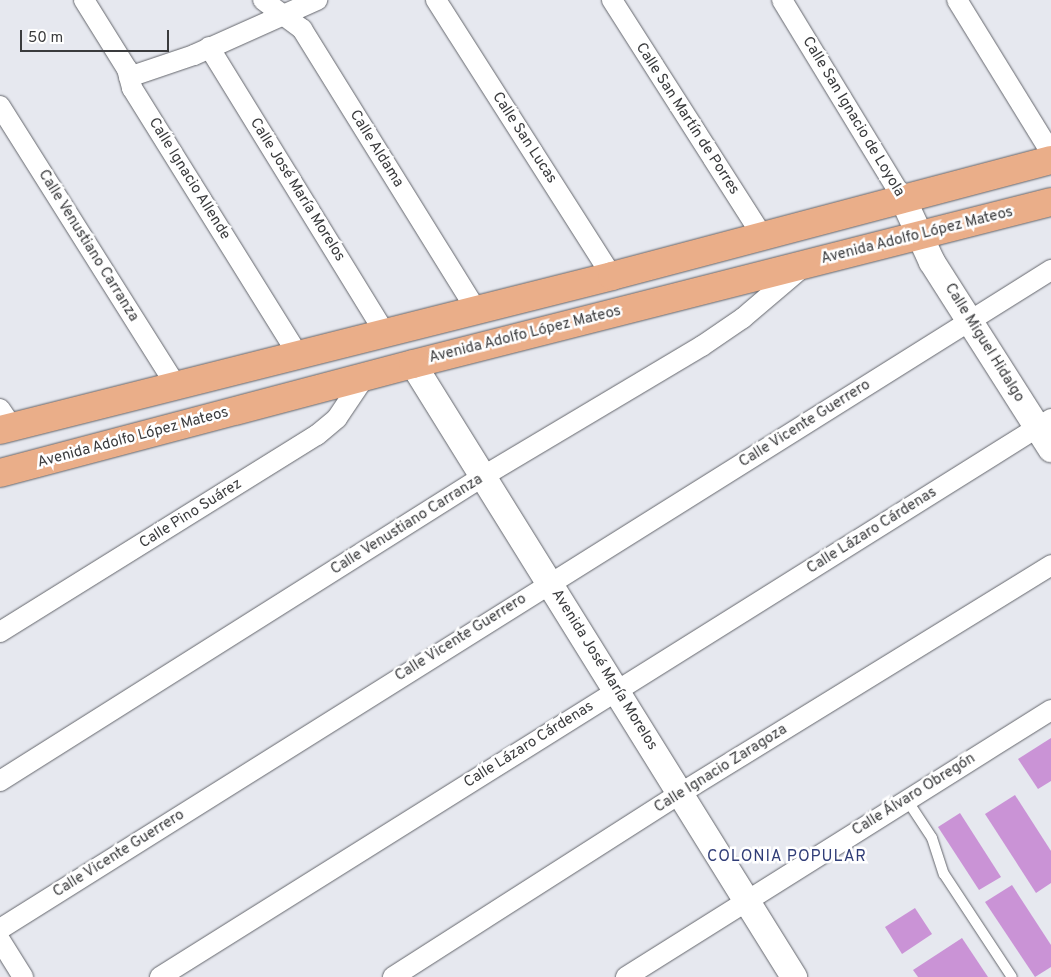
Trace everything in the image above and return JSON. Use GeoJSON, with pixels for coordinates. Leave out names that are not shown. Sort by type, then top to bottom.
{"type":"FeatureCollection","features":[{"type":"Feature","properties":{"kind":"main road"},"geometry":{"type":"LineString","coordinates":[[4,422],[176,386],[299,356],[763,237],[1051,160]]}},
{"type":"Feature","properties":{"kind":"main road","name":"Avenida Adolfo López Mateos"},"geometry":{"type":"LineString","coordinates":[[0,473],[413,364],[1051,202]]}},
{"type":"Feature","properties":{"kind":"street","name":"Calle Ignacio Allende"},"geometry":{"type":"LineString","coordinates":[[84,0],[130,77],[132,88],[299,356]]}},
{"type":"Feature","properties":{"kind":"street","name":"Calle Aldama"},"geometry":{"type":"LineString","coordinates":[[263,0],[302,29],[476,310]]}},
{"type":"Feature","properties":{"kind":"street"},"geometry":{"type":"LineString","coordinates":[[130,77],[167,66],[317,0]]}},
{"type":"Feature","properties":{"kind":"street","name":"Calle San Lucas"},"geometry":{"type":"LineString","coordinates":[[436,0],[612,276]]}},
{"type":"Feature","properties":{"kind":"street","name":"Calle San Martín de Porres"},"geometry":{"type":"LineString","coordinates":[[612,0],[763,237]]}},
{"type":"Feature","properties":{"kind":"street","name":"Calle San Ignacio de Loyola"},"geometry":{"type":"LineString","coordinates":[[782,0],[903,199],[919,235]]}},
{"type":"Feature","properties":{"kind":"street"},"geometry":{"type":"LineString","coordinates":[[957,0],[1051,153]]}},
{"type":"Feature","properties":{"kind":"street","name":"Calle José María Morelos"},"geometry":{"type":"LineString","coordinates":[[209,47],[385,334]]}},
{"type":"Feature","properties":{"kind":"street","name":"Calle Venustiano Carranza"},"geometry":{"type":"LineString","coordinates":[[0,106],[176,386]]}},
{"type":"Feature","properties":{"kind":"street","name":"Calle Miguel Hidalgo"},"geometry":{"type":"LineString","coordinates":[[919,235],[971,322],[1047,432]]}},
{"type":"Feature","properties":{"kind":"street","name":"Calle Venustiano Carranza"},"geometry":{"type":"LineString","coordinates":[[0,780],[482,478],[702,346],[743,318],[808,263]]}},
{"type":"Feature","properties":{"kind":"street","name":"Calle Vicente Guerrero"},"geometry":{"type":"LineString","coordinates":[[0,929],[549,583],[971,322],[1051,270]]}},
{"type":"Feature","properties":{"kind":"street","name":"Avenida José María Morelos"},"geometry":{"type":"LineString","coordinates":[[413,364],[482,478],[681,793],[794,977]]}},
{"type":"Feature","properties":{"kind":"street","name":"Calle Pino Suárez"},"geometry":{"type":"LineString","coordinates":[[0,632],[317,435],[343,411],[364,378]]}},
{"type":"Feature","properties":{"kind":"street","name":"Calle Lázaro Cárdenas"},"geometry":{"type":"LineString","coordinates":[[160,977],[616,690],[1047,432]]}},
{"type":"Feature","properties":{"kind":"street","name":"Calle Ignacio Zaragoza"},"geometry":{"type":"LineString","coordinates":[[393,977],[681,793],[1051,565]]}},
{"type":"Feature","properties":{"kind":"street","name":"Calle Álvaro Obregón"},"geometry":{"type":"LineString","coordinates":[[626,977],[1051,710]]}},
{"type":"Feature","properties":{"kind":"street"},"geometry":{"type":"LineString","coordinates":[[0,940],[23,977]]}},
{"type":"Feature","properties":{"kind":"lane"},"geometry":{"type":"LineString","coordinates":[[907,800],[932,838],[944,874],[1012,977]]}},
{"type":"Feature","properties":{"kind":"building"},"geometry":{"type":"Polygon","coordinates":[[[1051,738],[1051,781],[1038,789],[1018,759],[1051,738]]]}},
{"type":"Feature","properties":{"kind":"building"},"geometry":{"type":"Polygon","coordinates":[[[1015,795],[1051,851],[1051,883],[1036,893],[985,814],[1015,795]]]}},
{"type":"Feature","properties":{"kind":"building"},"geometry":{"type":"Polygon","coordinates":[[[960,813],[1001,877],[979,890],[938,827],[960,813]]]}},
{"type":"Feature","properties":{"kind":"building"},"geometry":{"type":"Polygon","coordinates":[[[1012,885],[1051,945],[1051,967],[1035,977],[985,902],[1012,885]]]}},
{"type":"Feature","properties":{"kind":"building"},"geometry":{"type":"Polygon","coordinates":[[[915,908],[932,934],[902,954],[885,927],[915,908]]]}},
{"type":"Feature","properties":{"kind":"building"},"geometry":{"type":"Polygon","coordinates":[[[962,938],[988,977],[918,977],[913,970],[962,938]]]}},
{"type":"Feature","properties":{"kind":"district","name":"COLONIA POPULAR"},"geometry":{"type":"Point","coordinates":[787,857]}}]}
